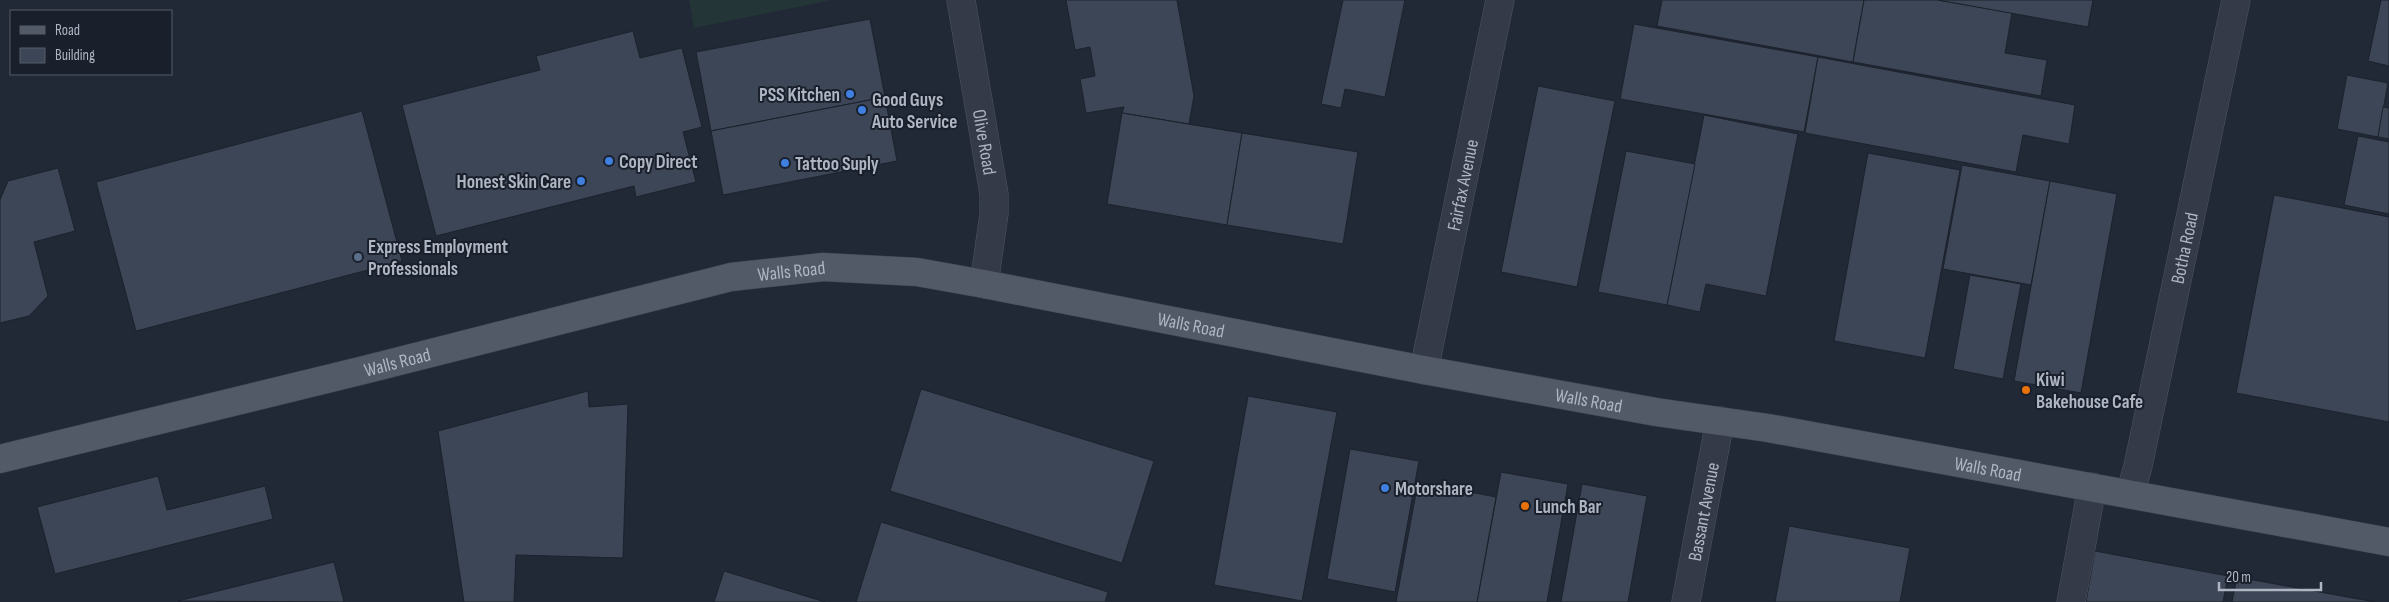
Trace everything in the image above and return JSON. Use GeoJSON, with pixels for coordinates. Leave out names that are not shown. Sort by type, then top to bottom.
{"type":"FeatureCollection","features":[{"type":"Feature","properties":{"kind":"main road","name":"Walls Road"},"geometry":{"type":"LineString","coordinates":[[0,459],[330,379],[731,277],[823,267],[917,272],[1424,370],[1656,412],[1768,428],[2389,542]]}},
{"type":"Feature","properties":{"kind":"street","name":"Olive Road"},"geometry":{"type":"LineString","coordinates":[[961,0],[994,194],[994,214],[984,284]]}},
{"type":"Feature","properties":{"kind":"street","name":"Fairfax Avenue"},"geometry":{"type":"LineString","coordinates":[[1424,370],[1500,0]]}},
{"type":"Feature","properties":{"kind":"street","name":"Botha Road"},"geometry":{"type":"LineString","coordinates":[[2130,494],[2138,466],[2236,0]]}},
{"type":"Feature","properties":{"kind":"street","name":"Bassant Avenue"},"geometry":{"type":"LineString","coordinates":[[1686,602],[1720,421]]}},
{"type":"Feature","properties":{"kind":"street"},"geometry":{"type":"LineString","coordinates":[[2070,602],[2092,487]]}},
{"type":"Feature","properties":{"kind":"shaded area"},"geometry":{"type":"Polygon","coordinates":[[[689,0],[832,0],[694,28],[689,0]]]}},
{"type":"Feature","properties":{"kind":"building"},"geometry":{"type":"Polygon","coordinates":[[[1066,0],[1177,0],[1194,96],[1189,124],[1122,113],[1124,107],[1086,113],[1080,79],[1095,76],[1090,47],[1075,50],[1066,0]]]}},
{"type":"Feature","properties":{"kind":"building"},"geometry":{"type":"Polygon","coordinates":[[[1343,0],[1405,0],[1385,97],[1345,89],[1341,108],[1321,104],[1343,0]]]}},
{"type":"Feature","properties":{"kind":"building"},"geometry":{"type":"Polygon","coordinates":[[[1662,0],[1864,0],[1853,62],[1657,26],[1662,0]]]}},
{"type":"Feature","properties":{"kind":"building"},"geometry":{"type":"Polygon","coordinates":[[[1864,0],[1938,0],[2012,13],[2005,53],[2047,60],[2041,96],[1853,62],[1864,0]]]}},
{"type":"Feature","properties":{"kind":"building"},"geometry":{"type":"Polygon","coordinates":[[[1938,0],[2093,0],[2088,27],[1938,0]]]}},
{"type":"Feature","properties":{"kind":"building"},"geometry":{"type":"Polygon","coordinates":[[[2381,0],[2389,0],[2389,66],[2368,61],[2381,0]]]}},
{"type":"Feature","properties":{"kind":"building"},"geometry":{"type":"Polygon","coordinates":[[[870,19],[885,97],[711,131],[696,52],[870,19]]]}},
{"type":"Feature","properties":{"kind":"building"},"geometry":{"type":"Polygon","coordinates":[[[1634,24],[1818,57],[1804,132],[1620,99],[1634,24]]]}},
{"type":"Feature","properties":{"kind":"building"},"geometry":{"type":"Polygon","coordinates":[[[633,31],[640,58],[682,48],[702,127],[683,132],[696,182],[636,197],[634,186],[436,236],[402,105],[540,70],[536,56],[633,31]]]}},
{"type":"Feature","properties":{"kind":"building"},"geometry":{"type":"Polygon","coordinates":[[[1818,57],[2075,105],[2069,144],[2023,135],[2016,172],[1805,133],[1818,57]]]}},
{"type":"Feature","properties":{"kind":"building"},"geometry":{"type":"Polygon","coordinates":[[[2347,75],[2388,83],[2378,137],[2337,129],[2347,75]]]}},
{"type":"Feature","properties":{"kind":"building"},"geometry":{"type":"Polygon","coordinates":[[[1538,86],[1615,101],[1577,287],[1501,272],[1538,86]]]}},
{"type":"Feature","properties":{"kind":"building"},"geometry":{"type":"Polygon","coordinates":[[[885,97],[897,161],[723,195],[711,131],[885,97]]]}},
{"type":"Feature","properties":{"kind":"building"},"geometry":{"type":"Polygon","coordinates":[[[2383,107],[2389,108],[2389,139],[2378,137],[2383,107]]]}},
{"type":"Feature","properties":{"kind":"building"},"geometry":{"type":"Polygon","coordinates":[[[362,111],[402,261],[136,331],[96,182],[362,111]]]}},
{"type":"Feature","properties":{"kind":"building"},"geometry":{"type":"Polygon","coordinates":[[[1122,113],[1242,133],[1227,225],[1107,204],[1122,113]]]}},
{"type":"Feature","properties":{"kind":"building"},"geometry":{"type":"Polygon","coordinates":[[[1704,115],[1798,134],[1766,296],[1706,284],[1700,312],[1667,305],[1704,115]]]}},
{"type":"Feature","properties":{"kind":"building"},"geometry":{"type":"Polygon","coordinates":[[[1242,133],[1358,152],[1343,244],[1227,225],[1242,133]]]}},
{"type":"Feature","properties":{"kind":"building"},"geometry":{"type":"Polygon","coordinates":[[[2358,136],[2389,142],[2389,214],[2344,205],[2358,136]]]}},
{"type":"Feature","properties":{"kind":"building"},"geometry":{"type":"Polygon","coordinates":[[[1626,151],[1695,164],[1667,305],[1598,292],[1626,151]]]}},
{"type":"Feature","properties":{"kind":"building"},"geometry":{"type":"Polygon","coordinates":[[[1868,153],[1960,170],[1925,358],[1834,341],[1868,153]]]}},
{"type":"Feature","properties":{"kind":"building"},"geometry":{"type":"Polygon","coordinates":[[[1962,165],[2050,181],[2031,285],[1943,269],[1962,165]]]}},
{"type":"Feature","properties":{"kind":"building"},"geometry":{"type":"Polygon","coordinates":[[[58,168],[75,231],[34,242],[48,296],[29,316],[0,323],[0,200],[8,181],[58,168]]]}},
{"type":"Feature","properties":{"kind":"building"},"geometry":{"type":"Polygon","coordinates":[[[2050,181],[2117,194],[2081,393],[2014,381],[2050,181]]]}},
{"type":"Feature","properties":{"kind":"building"},"geometry":{"type":"Polygon","coordinates":[[[2274,195],[2389,217],[2389,422],[2236,393],[2274,195]]]}},
{"type":"Feature","properties":{"kind":"building"},"geometry":{"type":"Polygon","coordinates":[[[1970,275],[2021,284],[2003,379],[1953,369],[1970,275]]]}},
{"type":"Feature","properties":{"kind":"building"},"geometry":{"type":"Polygon","coordinates":[[[921,389],[1154,461],[1122,563],[890,491],[921,389]]]}},
{"type":"Feature","properties":{"kind":"building"},"geometry":{"type":"Polygon","coordinates":[[[588,391],[589,407],[628,404],[623,558],[516,555],[514,602],[464,602],[438,431],[588,391]]]}},
{"type":"Feature","properties":{"kind":"building"},"geometry":{"type":"Polygon","coordinates":[[[1248,396],[1337,412],[1302,601],[1214,585],[1248,396]]]}},
{"type":"Feature","properties":{"kind":"building"},"geometry":{"type":"Polygon","coordinates":[[[1350,449],[1419,461],[1395,592],[1327,579],[1350,449]]]}},
{"type":"Feature","properties":{"kind":"building"},"geometry":{"type":"Polygon","coordinates":[[[1501,472],[1568,484],[1547,602],[1477,602],[1501,472]]]}},
{"type":"Feature","properties":{"kind":"building"},"geometry":{"type":"Polygon","coordinates":[[[158,476],[167,510],[265,486],[273,519],[55,574],[37,507],[158,476]]]}},
{"type":"Feature","properties":{"kind":"building"},"geometry":{"type":"Polygon","coordinates":[[[1418,482],[1496,497],[1477,602],[1396,602],[1418,482]]]}},
{"type":"Feature","properties":{"kind":"building"},"geometry":{"type":"Polygon","coordinates":[[[1582,484],[1647,496],[1628,602],[1561,602],[1582,484]]]}},
{"type":"Feature","properties":{"kind":"building"},"geometry":{"type":"Polygon","coordinates":[[[881,522],[1108,592],[1105,602],[856,602],[881,522]]]}},
{"type":"Feature","properties":{"kind":"building"},"geometry":{"type":"Polygon","coordinates":[[[1789,526],[1910,548],[1900,602],[1775,602],[1789,526]]]}},
{"type":"Feature","properties":{"kind":"building"},"geometry":{"type":"Polygon","coordinates":[[[2095,551],[2228,576],[2223,602],[2086,602],[2095,551]]]}},
{"type":"Feature","properties":{"kind":"building"},"geometry":{"type":"Polygon","coordinates":[[[334,562],[344,602],[178,601],[334,562]]]}},
{"type":"Feature","properties":{"kind":"building"},"geometry":{"type":"Polygon","coordinates":[[[724,571],[825,602],[714,602],[724,571]]]}},
{"type":"Feature","properties":{"kind":"building"},"geometry":{"type":"Polygon","coordinates":[[[2237,577],[2375,602],[2232,602],[2237,577]]]}},
{"type":"Feature","properties":{"kind":"place","name":"PSS Kitchen"},"geometry":{"type":"Point","coordinates":[850,94]}},
{"type":"Feature","properties":{"kind":"place","name":"Good Guys Auto Service"},"geometry":{"type":"Point","coordinates":[862,110]}},
{"type":"Feature","properties":{"kind":"place","name":"Copy Direct"},"geometry":{"type":"Point","coordinates":[609,161]}},
{"type":"Feature","properties":{"kind":"place","name":"Tattoo Suply"},"geometry":{"type":"Point","coordinates":[785,163]}},
{"type":"Feature","properties":{"kind":"place","name":"Honest Skin Care"},"geometry":{"type":"Point","coordinates":[581,181]}},
{"type":"Feature","properties":{"kind":"place","name":"Express Employment Professionals"},"geometry":{"type":"Point","coordinates":[358,257]}},
{"type":"Feature","properties":{"kind":"place","name":"Kiwi Bakehouse Cafe"},"geometry":{"type":"Point","coordinates":[2026,390]}},
{"type":"Feature","properties":{"kind":"place","name":"Motorshare"},"geometry":{"type":"Point","coordinates":[1385,488]}},
{"type":"Feature","properties":{"kind":"place","name":"Lunch Bar"},"geometry":{"type":"Point","coordinates":[1525,506]}}]}
